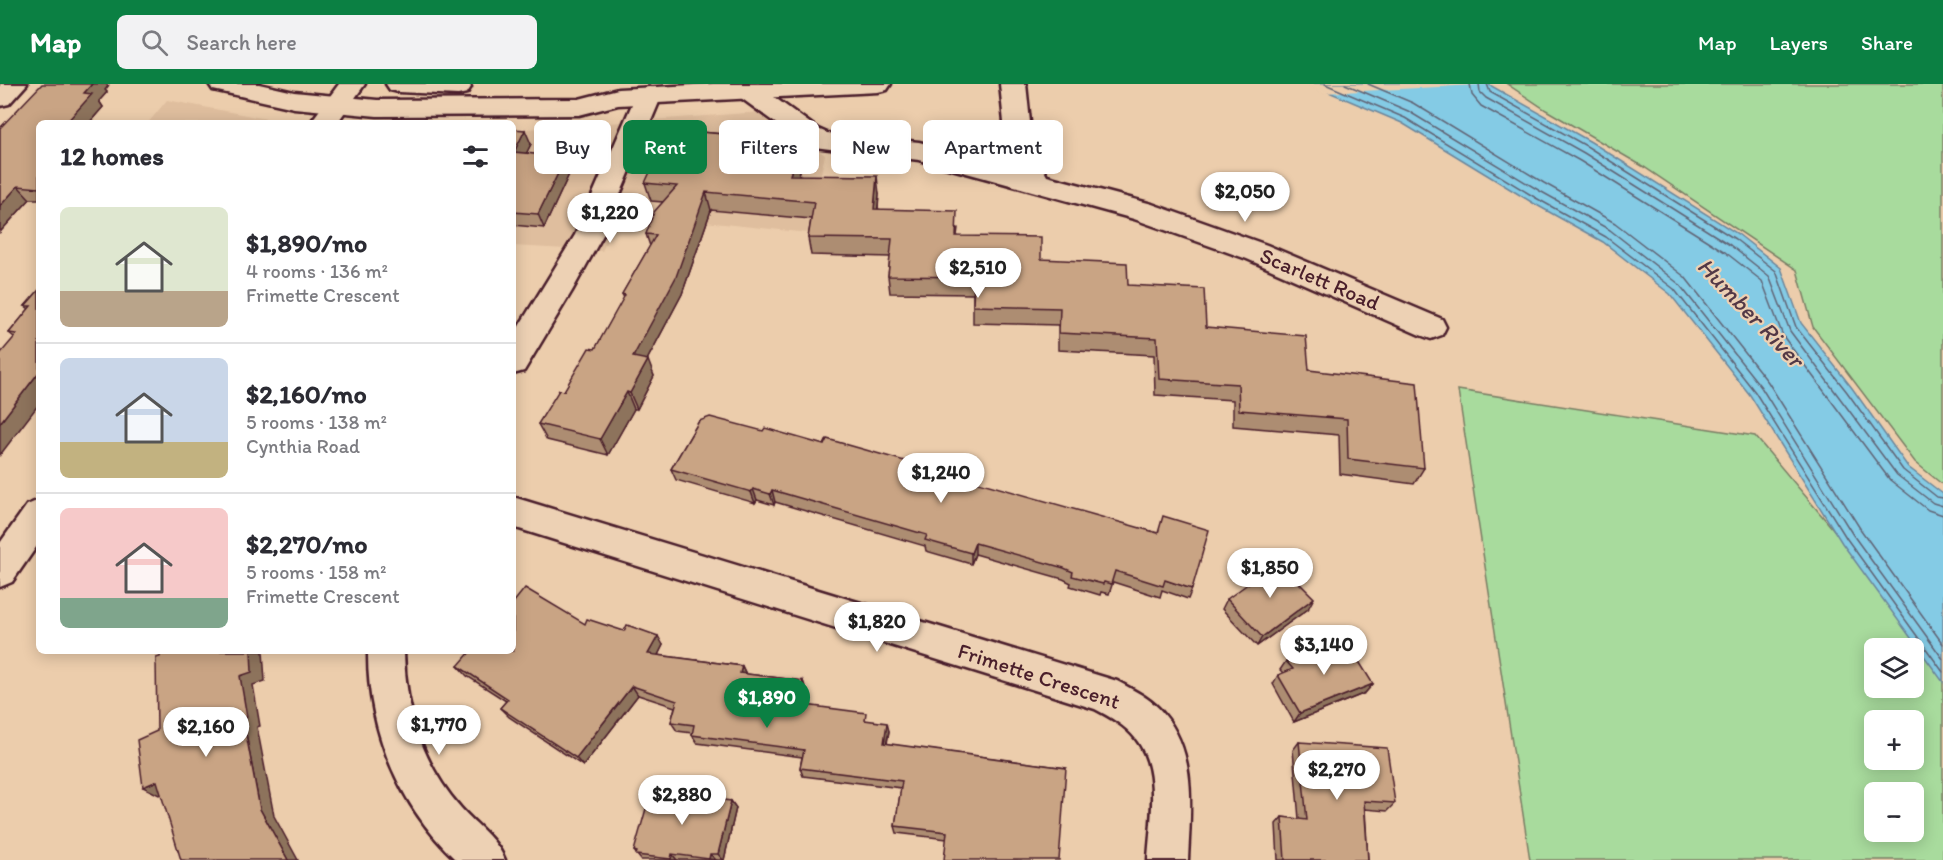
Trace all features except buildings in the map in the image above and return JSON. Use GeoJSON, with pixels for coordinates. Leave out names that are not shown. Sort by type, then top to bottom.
{"type":"FeatureCollection","features":[{"type":"Feature","properties":{"kind":"street"},"geometry":{"type":"LineString","coordinates":[[0,98],[14,84]]}},
{"type":"Feature","properties":{"kind":"street"},"geometry":{"type":"LineString","coordinates":[[222,84],[329,114],[377,108],[579,107],[618,97],[878,84]]}},
{"type":"Feature","properties":{"kind":"street"},"geometry":{"type":"LineString","coordinates":[[329,114],[352,84]]}},
{"type":"Feature","properties":{"kind":"street"},"geometry":{"type":"LineString","coordinates":[[399,84],[585,88],[618,97]]}},
{"type":"Feature","properties":{"kind":"street"},"geometry":{"type":"LineString","coordinates":[[1013,84],[1020,152],[1037,182]]}},
{"type":"Feature","properties":{"kind":"street","name":"Scarlett Road"},"geometry":{"type":"LineString","coordinates":[[746,89],[808,135],[823,141],[919,151],[1142,211],[1257,252],[1431,327]]}},
{"type":"Feature","properties":{"kind":"street"},"geometry":{"type":"LineString","coordinates":[[516,357],[588,237],[615,179],[649,95]]}},
{"type":"Feature","properties":{"kind":"street","name":"Frimette Crescent"},"geometry":{"type":"LineString","coordinates":[[516,513],[1093,690],[1127,704],[1147,721],[1164,745],[1170,772],[1168,860]]}},
{"type":"Feature","properties":{"kind":"street"},"geometry":{"type":"LineString","coordinates":[[0,571],[36,519]]}},
{"type":"Feature","properties":{"kind":"street"},"geometry":{"type":"LineString","coordinates":[[386,654],[392,720],[415,773],[441,815],[485,860]]}},
{"type":"Feature","properties":{"kind":"shaded area"},"geometry":{"type":"Polygon","coordinates":[[[167,100],[272,120],[150,120],[167,100]]]}},
{"type":"Feature","properties":{"kind":"shaded area"},"geometry":{"type":"Polygon","coordinates":[[[761,112],[773,120],[719,120],[719,174],[819,174],[819,151],[825,155],[808,233],[620,213],[602,251],[516,246],[516,130],[534,128],[534,174],[611,174],[611,123],[623,122],[623,174],[707,174],[707,120],[651,120],[761,112]]]}},
{"type":"Feature","properties":{"kind":"green space"},"geometry":{"type":"Polygon","coordinates":[[[1507,84],[1943,84],[1943,485],[1915,462],[1813,327],[1797,270],[1644,167],[1546,110],[1507,84]]]}},
{"type":"Feature","properties":{"kind":"green space"},"geometry":{"type":"Polygon","coordinates":[[[1458,390],[1755,436],[1943,660],[1943,860],[1530,860],[1458,390]]]}},
{"type":"Feature","properties":{"kind":"water","name":"Humber River"},"geometry":{"type":"Polygon","coordinates":[[[1310,84],[1488,84],[1591,142],[1738,234],[1781,268],[1801,323],[1852,388],[1908,467],[1943,494],[1943,682],[1924,656],[1924,638],[1911,638],[1842,543],[1750,395],[1670,294],[1603,242],[1533,203],[1402,123],[1310,84]]]}},
{"type":"Feature","properties":{"kind":"pier"},"geometry":{"type":"Polygon","coordinates":[[[1307,84],[1495,84],[1323,93],[1307,84]]]}}]}
